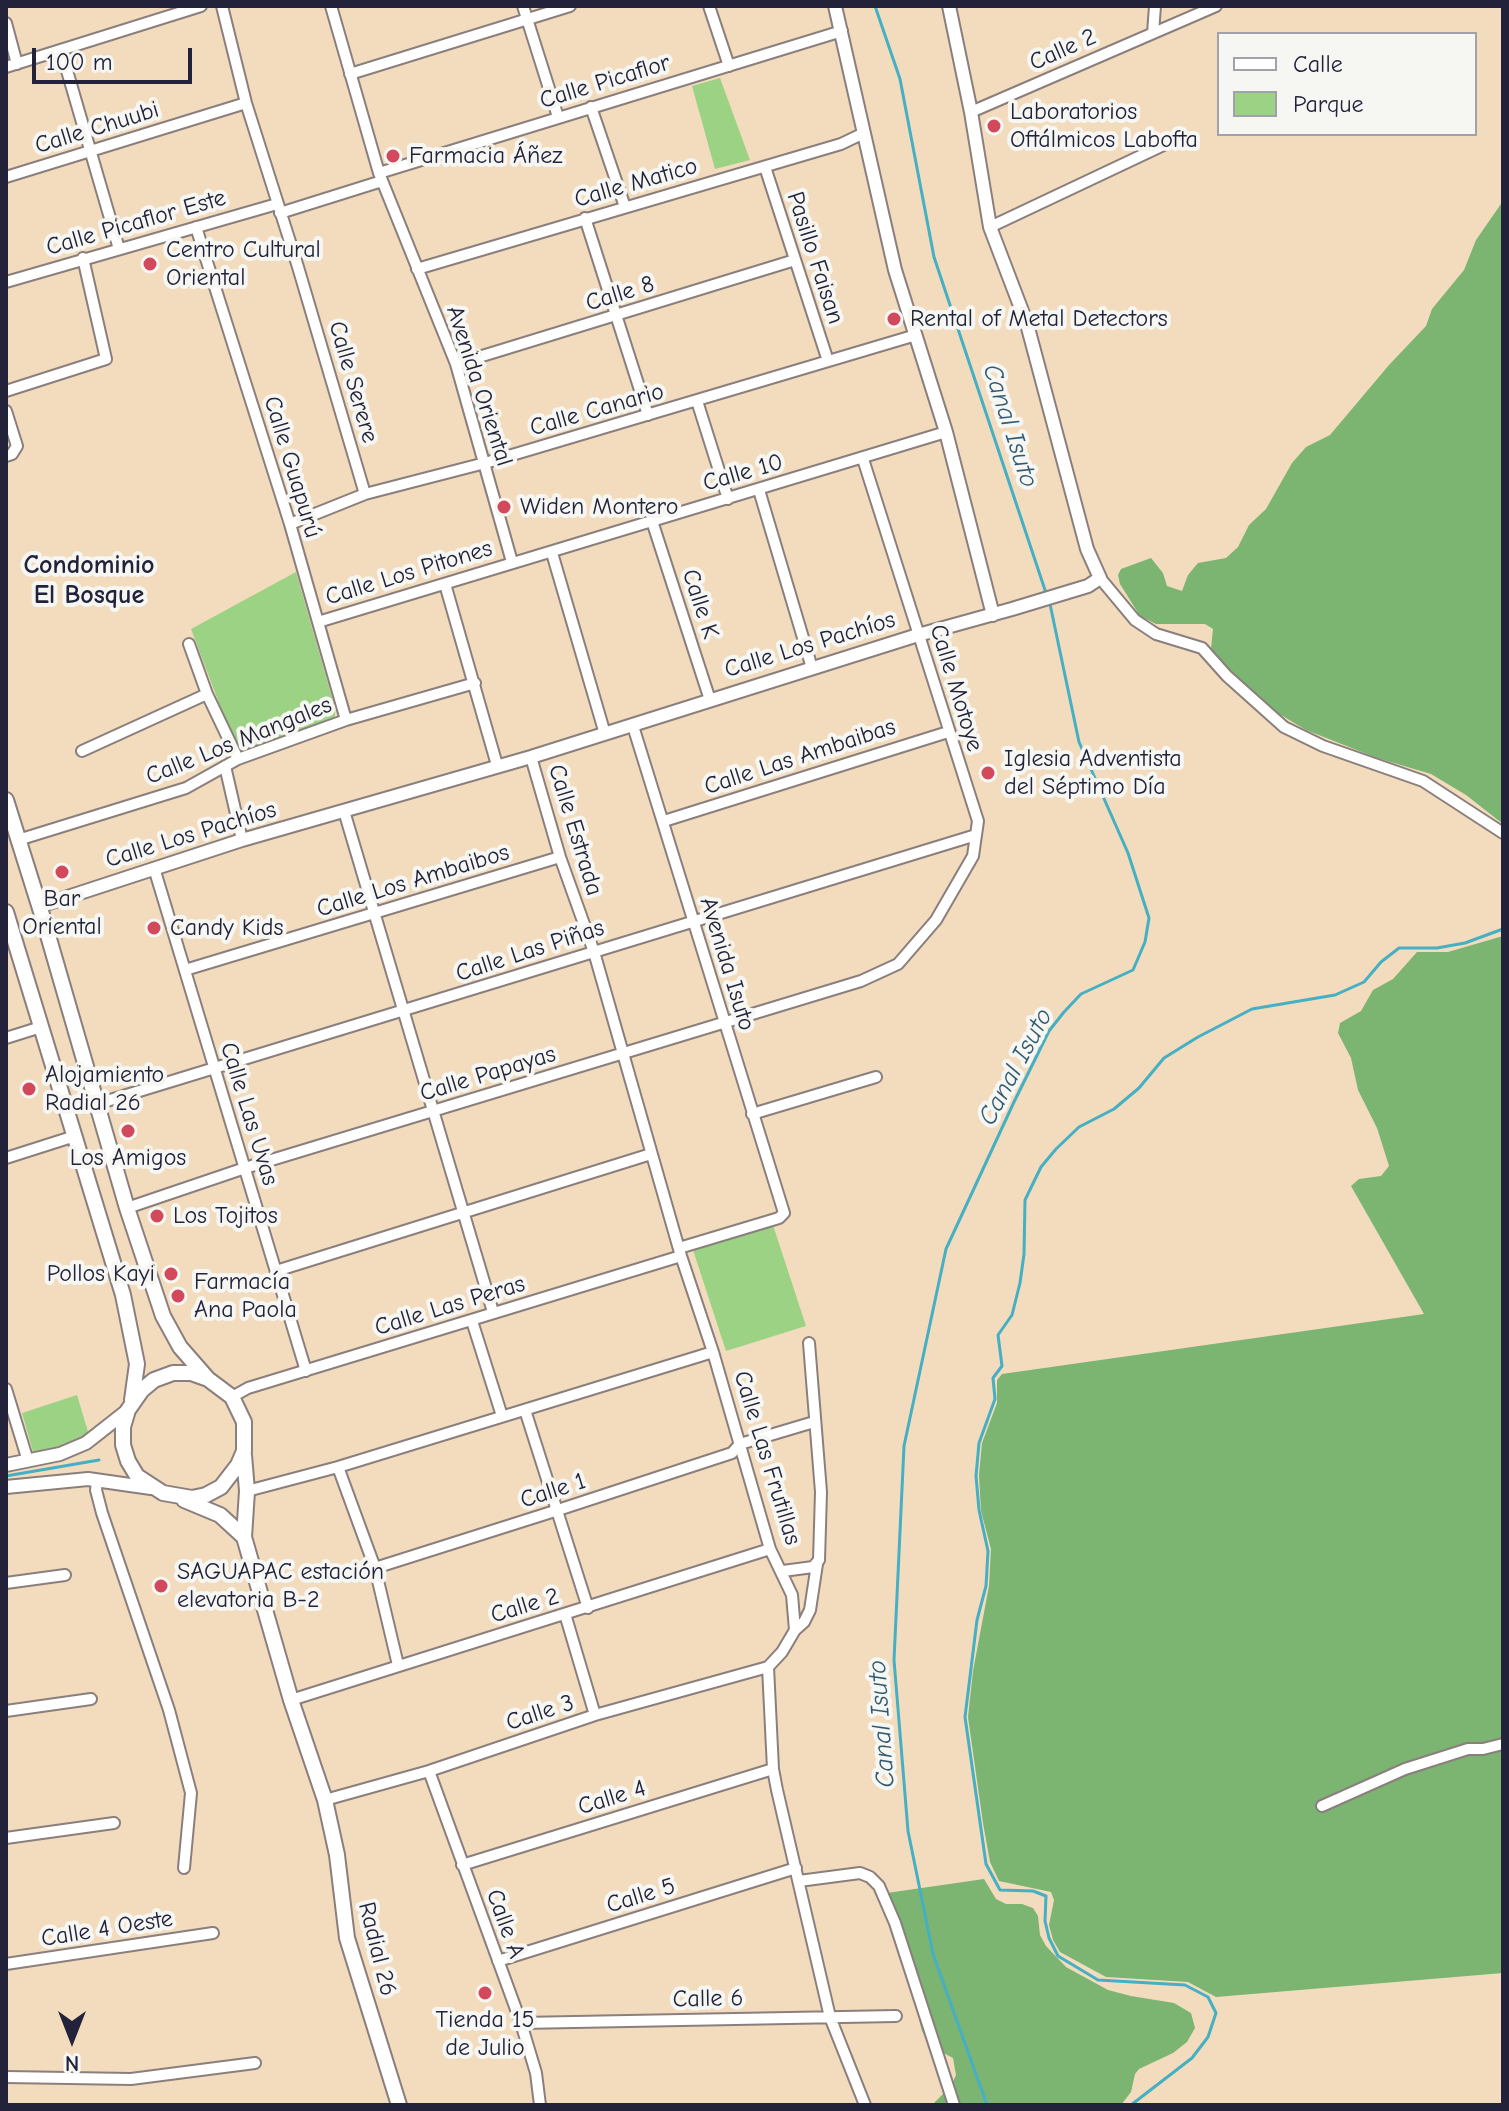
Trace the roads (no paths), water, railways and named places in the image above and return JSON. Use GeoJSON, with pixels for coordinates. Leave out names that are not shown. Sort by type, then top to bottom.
{"type":"FeatureCollection","features":[{"type":"Feature","properties":{"kind":"main road"},"geometry":{"type":"LineString","coordinates":[[6,800],[153,1291],[180,1347],[208,1379],[232,1397],[244,1422],[244,1451],[238,1465],[221,1487],[192,1498],[175,1496]]}},
{"type":"Feature","properties":{"kind":"main road"},"geometry":{"type":"LineString","coordinates":[[7,917],[123,1295],[137,1364],[123,1427],[125,1453],[137,1476],[151,1488],[220,1515],[244,1537]]}},
{"type":"Feature","properties":{"kind":"main road"},"geometry":{"type":"LineString","coordinates":[[123,1295],[140,1300],[148,1298],[153,1291]]}},
{"type":"Feature","properties":{"kind":"main road"},"geometry":{"type":"LineString","coordinates":[[129,1407],[154,1380],[173,1373],[191,1373],[208,1379]]}},
{"type":"Feature","properties":{"kind":"main road","name":"Radial 26"},"geometry":{"type":"LineString","coordinates":[[244,1451],[247,1491],[244,1537],[291,1700],[325,1800],[337,1855],[347,1938],[399,2105]]}},
{"type":"Feature","properties":{"kind":"street"},"geometry":{"type":"LineString","coordinates":[[6,23],[12,65],[201,6]]}},
{"type":"Feature","properties":{"kind":"street","name":"Calle Serere"},"geometry":{"type":"LineString","coordinates":[[222,6],[246,103],[365,494]]}},
{"type":"Feature","properties":{"kind":"street","name":"Avenida Oriental"},"geometry":{"type":"LineString","coordinates":[[331,6],[380,177],[456,364],[512,562]]}},
{"type":"Feature","properties":{"kind":"street"},"geometry":{"type":"LineString","coordinates":[[523,6],[558,117]]}},
{"type":"Feature","properties":{"kind":"street"},"geometry":{"type":"LineString","coordinates":[[350,74],[570,6]]}},
{"type":"Feature","properties":{"kind":"street"},"geometry":{"type":"LineString","coordinates":[[709,6],[729,66]]}},
{"type":"Feature","properties":{"kind":"street"},"geometry":{"type":"LineString","coordinates":[[835,6],[895,270],[946,432],[993,615]]}},
{"type":"Feature","properties":{"kind":"street"},"geometry":{"type":"LineString","coordinates":[[949,6],[990,227],[1027,324],[1087,549],[1100,578],[1135,620],[1156,634],[1202,648],[1227,676],[1284,727],[1323,746],[1423,781],[1503,833]]}},
{"type":"Feature","properties":{"kind":"street"},"geometry":{"type":"LineString","coordinates":[[1153,33],[1155,6]]}},
{"type":"Feature","properties":{"kind":"street","name":"Calle 2"},"geometry":{"type":"LineString","coordinates":[[971,112],[1216,6]]}},
{"type":"Feature","properties":{"kind":"street","name":"Calle Picaflor"},"geometry":{"type":"LineString","coordinates":[[380,177],[558,117],[842,31]]}},
{"type":"Feature","properties":{"kind":"street"},"geometry":{"type":"LineString","coordinates":[[61,50],[119,249]]}},
{"type":"Feature","properties":{"kind":"street","name":"Calle Chuubi"},"geometry":{"type":"LineString","coordinates":[[6,177],[246,103]]}},
{"type":"Feature","properties":{"kind":"street"},"geometry":{"type":"LineString","coordinates":[[591,107],[625,207]]}},
{"type":"Feature","properties":{"kind":"street","name":"Calle Matico"},"geometry":{"type":"LineString","coordinates":[[417,269],[841,144],[864,133]]}},
{"type":"Feature","properties":{"kind":"street"},"geometry":{"type":"LineString","coordinates":[[990,227],[1170,142]]}},
{"type":"Feature","properties":{"kind":"street","name":"Pasillo Faisan"},"geometry":{"type":"LineString","coordinates":[[765,167],[828,361]]}},
{"type":"Feature","properties":{"kind":"street","name":"Calle Picaflor Este"},"geometry":{"type":"LineString","coordinates":[[6,282],[380,177]]}},
{"type":"Feature","properties":{"kind":"street"},"geometry":{"type":"LineString","coordinates":[[585,218],[648,415]]}},
{"type":"Feature","properties":{"kind":"street","name":"Calle Guapurú"},"geometry":{"type":"LineString","coordinates":[[196,227],[290,524],[346,720]]}},
{"type":"Feature","properties":{"kind":"street"},"geometry":{"type":"LineString","coordinates":[[6,391],[106,359],[83,258]]}},
{"type":"Feature","properties":{"kind":"street","name":"Calle 8"},"geometry":{"type":"LineString","coordinates":[[456,364],[795,260]]}},
{"type":"Feature","properties":{"kind":"street","name":"Calle Canario"},"geometry":{"type":"LineString","coordinates":[[290,524],[365,494],[485,463],[916,335]]}},
{"type":"Feature","properties":{"kind":"street"},"geometry":{"type":"LineString","coordinates":[[697,401],[728,499]]}},
{"type":"Feature","properties":{"kind":"street"},"geometry":{"type":"LineString","coordinates":[[6,411],[17,446],[11,453]]}},
{"type":"Feature","properties":{"kind":"street","name":"Calle 10"},"geometry":{"type":"LineString","coordinates":[[552,553],[946,432]]}},
{"type":"Feature","properties":{"kind":"street","name":"Calle Motoye"},"geometry":{"type":"LineString","coordinates":[[861,981],[898,964],[936,920],[973,856],[978,821],[863,459]]}},
{"type":"Feature","properties":{"kind":"street"},"geometry":{"type":"LineString","coordinates":[[759,490],[812,668]]}},
{"type":"Feature","properties":{"kind":"street","name":"Calle K"},"geometry":{"type":"LineString","coordinates":[[652,521],[710,700]]}},
{"type":"Feature","properties":{"kind":"street"},"geometry":{"type":"LineString","coordinates":[[512,562],[552,553],[605,734]]}},
{"type":"Feature","properties":{"kind":"street","name":"Calle Los Pitones"},"geometry":{"type":"LineString","coordinates":[[318,622],[512,562]]}},
{"type":"Feature","properties":{"kind":"street","name":"Calle Los Pachíos"},"geometry":{"type":"LineString","coordinates":[[40,906],[242,840],[531,757],[918,635],[1088,586],[1100,578]]}},
{"type":"Feature","properties":{"kind":"street"},"geometry":{"type":"LineString","coordinates":[[445,584],[497,765]]}},
{"type":"Feature","properties":{"kind":"street"},"geometry":{"type":"LineString","coordinates":[[189,644],[207,694],[238,759]]}},
{"type":"Feature","properties":{"kind":"street","name":"Calle Los Mangales"},"geometry":{"type":"LineString","coordinates":[[18,840],[186,788],[238,759],[346,720],[475,683]]}},
{"type":"Feature","properties":{"kind":"street"},"geometry":{"type":"LineString","coordinates":[[82,751],[207,694]]}},
{"type":"Feature","properties":{"kind":"street","name":"Avenida Isuto"},"geometry":{"type":"LineString","coordinates":[[633,726],[784,1213]]}},
{"type":"Feature","properties":{"kind":"street","name":"Calle Las Ambaibas"},"geometry":{"type":"LineString","coordinates":[[664,821],[948,732]]}},
{"type":"Feature","properties":{"kind":"street","name":"Calle Estrada"},"geometry":{"type":"LineString","coordinates":[[531,757],[560,857],[594,952],[651,1154]]}},
{"type":"Feature","properties":{"kind":"street"},"geometry":{"type":"LineString","coordinates":[[225,766],[242,840]]}},
{"type":"Feature","properties":{"kind":"street"},"geometry":{"type":"LineString","coordinates":[[344,811],[493,1312]]}},
{"type":"Feature","properties":{"kind":"street","name":"Calle Las Piñas"},"geometry":{"type":"LineString","coordinates":[[97,1104],[976,835]]}},
{"type":"Feature","properties":{"kind":"street","name":"Calle Los Ambaibos"},"geometry":{"type":"LineString","coordinates":[[185,970],[560,857]]}},
{"type":"Feature","properties":{"kind":"street","name":"Calle Las Uvas"},"geometry":{"type":"LineString","coordinates":[[154,868],[306,1371]]}},
{"type":"Feature","properties":{"kind":"street","name":"Calle Papayas"},"geometry":{"type":"LineString","coordinates":[[127,1208],[245,1168],[861,981]]}},
{"type":"Feature","properties":{"kind":"street"},"geometry":{"type":"LineString","coordinates":[[6,1038],[41,1027]]}},
{"type":"Feature","properties":{"kind":"street"},"geometry":{"type":"LineString","coordinates":[[752,1114],[876,1077]]}},
{"type":"Feature","properties":{"kind":"street"},"geometry":{"type":"LineString","coordinates":[[6,1158],[75,1136]]}},
{"type":"Feature","properties":{"kind":"street"},"geometry":{"type":"LineString","coordinates":[[276,1271],[651,1154]]}},
{"type":"Feature","properties":{"kind":"street","name":"Calle Las Frutillas"},"geometry":{"type":"LineString","coordinates":[[651,1154],[770,1549],[792,1595],[795,1630]]}},
{"type":"Feature","properties":{"kind":"street","name":"Calle Las Peras"},"geometry":{"type":"LineString","coordinates":[[232,1397],[248,1388],[472,1321],[680,1252],[779,1218],[784,1213]]}},
{"type":"Feature","properties":{"kind":"street"},"geometry":{"type":"LineString","coordinates":[[472,1321],[502,1416]]}},
{"type":"Feature","properties":{"kind":"street"},"geometry":{"type":"LineString","coordinates":[[809,1343],[821,1492],[817,1564],[810,1610],[768,1667],[773,1769],[830,2017],[865,2105]]}},
{"type":"Feature","properties":{"kind":"street"},"geometry":{"type":"LineString","coordinates":[[247,1491],[338,1467],[713,1352]]}},
{"type":"Feature","properties":{"kind":"street"},"geometry":{"type":"LineString","coordinates":[[6,1389],[28,1461]]}},
{"type":"Feature","properties":{"kind":"street"},"geometry":{"type":"LineString","coordinates":[[6,1465],[60,1454],[86,1443],[129,1407]]}},
{"type":"Feature","properties":{"kind":"street"},"geometry":{"type":"LineString","coordinates":[[525,1410],[588,1608]]}},
{"type":"Feature","properties":{"kind":"street","name":"Calle 1"},"geometry":{"type":"LineString","coordinates":[[375,1568],[732,1453],[740,1444],[814,1422]]}},
{"type":"Feature","properties":{"kind":"street"},"geometry":{"type":"LineString","coordinates":[[338,1467],[375,1568],[398,1665]]}},
{"type":"Feature","properties":{"kind":"street"},"geometry":{"type":"LineString","coordinates":[[97,1481],[102,1513],[169,1710],[191,1793],[184,1868]]}},
{"type":"Feature","properties":{"kind":"street"},"geometry":{"type":"LineString","coordinates":[[6,1487],[97,1481],[151,1488]]}},
{"type":"Feature","properties":{"kind":"street","name":"Calle 2"},"geometry":{"type":"LineString","coordinates":[[291,1700],[770,1549]]}},
{"type":"Feature","properties":{"kind":"street"},"geometry":{"type":"LineString","coordinates":[[783,1571],[817,1564]]}},
{"type":"Feature","properties":{"kind":"street"},"geometry":{"type":"LineString","coordinates":[[6,1583],[65,1575]]}},
{"type":"Feature","properties":{"kind":"street"},"geometry":{"type":"LineString","coordinates":[[565,1614],[595,1715]]}},
{"type":"Feature","properties":{"kind":"street","name":"Calle 3"},"geometry":{"type":"LineString","coordinates":[[325,1800],[429,1771],[595,1715],[768,1667]]}},
{"type":"Feature","properties":{"kind":"street"},"geometry":{"type":"LineString","coordinates":[[6,1711],[91,1699]]}},
{"type":"Feature","properties":{"kind":"street"},"geometry":{"type":"LineString","coordinates":[[1322,1806],[1405,1769],[1468,1749],[1503,1744]]}},
{"type":"Feature","properties":{"kind":"street","name":"Calle 4"},"geometry":{"type":"LineString","coordinates":[[462,1865],[773,1769]]}},
{"type":"Feature","properties":{"kind":"street","name":"Calle A"},"geometry":{"type":"LineString","coordinates":[[429,1771],[521,2023],[540,2092],[540,2105]]}},
{"type":"Feature","properties":{"kind":"street"},"geometry":{"type":"LineString","coordinates":[[6,1838],[114,1823]]}},
{"type":"Feature","properties":{"kind":"street","name":"Calle 5"},"geometry":{"type":"LineString","coordinates":[[498,1961],[796,1868]]}},
{"type":"Feature","properties":{"kind":"street"},"geometry":{"type":"LineString","coordinates":[[799,1881],[860,1873],[879,1886],[895,1923],[954,2105]]}},
{"type":"Feature","properties":{"kind":"street","name":"Calle 4 Oeste"},"geometry":{"type":"LineString","coordinates":[[6,1964],[213,1933]]}},
{"type":"Feature","properties":{"kind":"street","name":"Calle 6"},"geometry":{"type":"LineString","coordinates":[[521,2023],[896,2016]]}},
{"type":"Feature","properties":{"kind":"street"},"geometry":{"type":"LineString","coordinates":[[6,2077],[131,2079],[255,2063]]}},
{"type":"Feature","properties":{"kind":"waterway","name":"Canal Isuto"},"geometry":{"type":"LineString","coordinates":[[875,6],[900,79],[934,257],[1047,596]]}},
{"type":"Feature","properties":{"kind":"waterway","name":"Canal Isuto"},"geometry":{"type":"LineString","coordinates":[[987,2105],[933,1954],[908,1831],[894,1660],[904,1446],[946,1249],[1014,1102],[1049,1031],[1064,1012],[1081,994],[1133,970],[1145,942],[1149,918],[1128,853],[1079,742],[1050,604]]}},
{"type":"Feature","properties":{"kind":"waterway"},"geometry":{"type":"LineString","coordinates":[[1131,2105],[1192,2058],[1208,2037],[1216,2013],[1208,1997],[1185,1985],[1098,1980],[1058,1956],[1045,1921],[1046,1896],[1033,1891],[1000,1890],[986,1864],[965,1717],[977,1620],[986,1586],[988,1551],[979,1510],[976,1476],[979,1443],[995,1399],[993,1378],[1002,1366],[998,1335],[1012,1315],[1020,1283],[1025,1200],[1041,1167],[1079,1127],[1114,1109],[1139,1088],[1164,1058],[1198,1037],[1252,1009],[1335,995],[1364,982],[1381,962],[1399,948],[1437,948],[1465,943],[1503,929]]}},
{"type":"Feature","properties":{"kind":"waterway"},"geometry":{"type":"LineString","coordinates":[[6,1476],[99,1460]]}},
{"type":"Feature","properties":{"kind":"place","name":"Laboratorios Oftálmicos Labofta"},"geometry":{"type":"Point","coordinates":[994,126]}},
{"type":"Feature","properties":{"kind":"place","name":"Farmacia Áñez"},"geometry":{"type":"Point","coordinates":[393,156]}},
{"type":"Feature","properties":{"kind":"place","name":"Centro Cultural Oriental"},"geometry":{"type":"Point","coordinates":[150,264]}},
{"type":"Feature","properties":{"kind":"place","name":"Rental of Metal Detectors"},"geometry":{"type":"Point","coordinates":[894,319]}},
{"type":"Feature","properties":{"kind":"place","name":"Widen Montero"},"geometry":{"type":"Point","coordinates":[504,507]}},
{"type":"Feature","properties":{"kind":"place","name":"Iglesia Adventista del Séptimo Día"},"geometry":{"type":"Point","coordinates":[988,773]}},
{"type":"Feature","properties":{"kind":"place","name":"Bar Oriental"},"geometry":{"type":"Point","coordinates":[62,872]}},
{"type":"Feature","properties":{"kind":"place","name":"Candy Kids"},"geometry":{"type":"Point","coordinates":[154,928]}},
{"type":"Feature","properties":{"kind":"place","name":"Alojamiento Radial 26"},"geometry":{"type":"Point","coordinates":[29,1089]}},
{"type":"Feature","properties":{"kind":"place","name":"Los Amigos"},"geometry":{"type":"Point","coordinates":[128,1131]}},
{"type":"Feature","properties":{"kind":"place","name":"Los Tojitos"},"geometry":{"type":"Point","coordinates":[157,1216]}},
{"type":"Feature","properties":{"kind":"place","name":"Pollos Kayi"},"geometry":{"type":"Point","coordinates":[171,1274]}},
{"type":"Feature","properties":{"kind":"place","name":"Farmacía Ana Paola"},"geometry":{"type":"Point","coordinates":[178,1296]}},
{"type":"Feature","properties":{"kind":"place","name":"SAGUAPAC estación elevatoria B-2"},"geometry":{"type":"Point","coordinates":[161,1586]}},
{"type":"Feature","properties":{"kind":"place","name":"Tienda 15 de Julio"},"geometry":{"type":"Point","coordinates":[485,1993]}},
{"type":"Feature","properties":{"kind":"district","name":"Condominio El Bosque"},"geometry":{"type":"Point","coordinates":[89,581]}}]}
